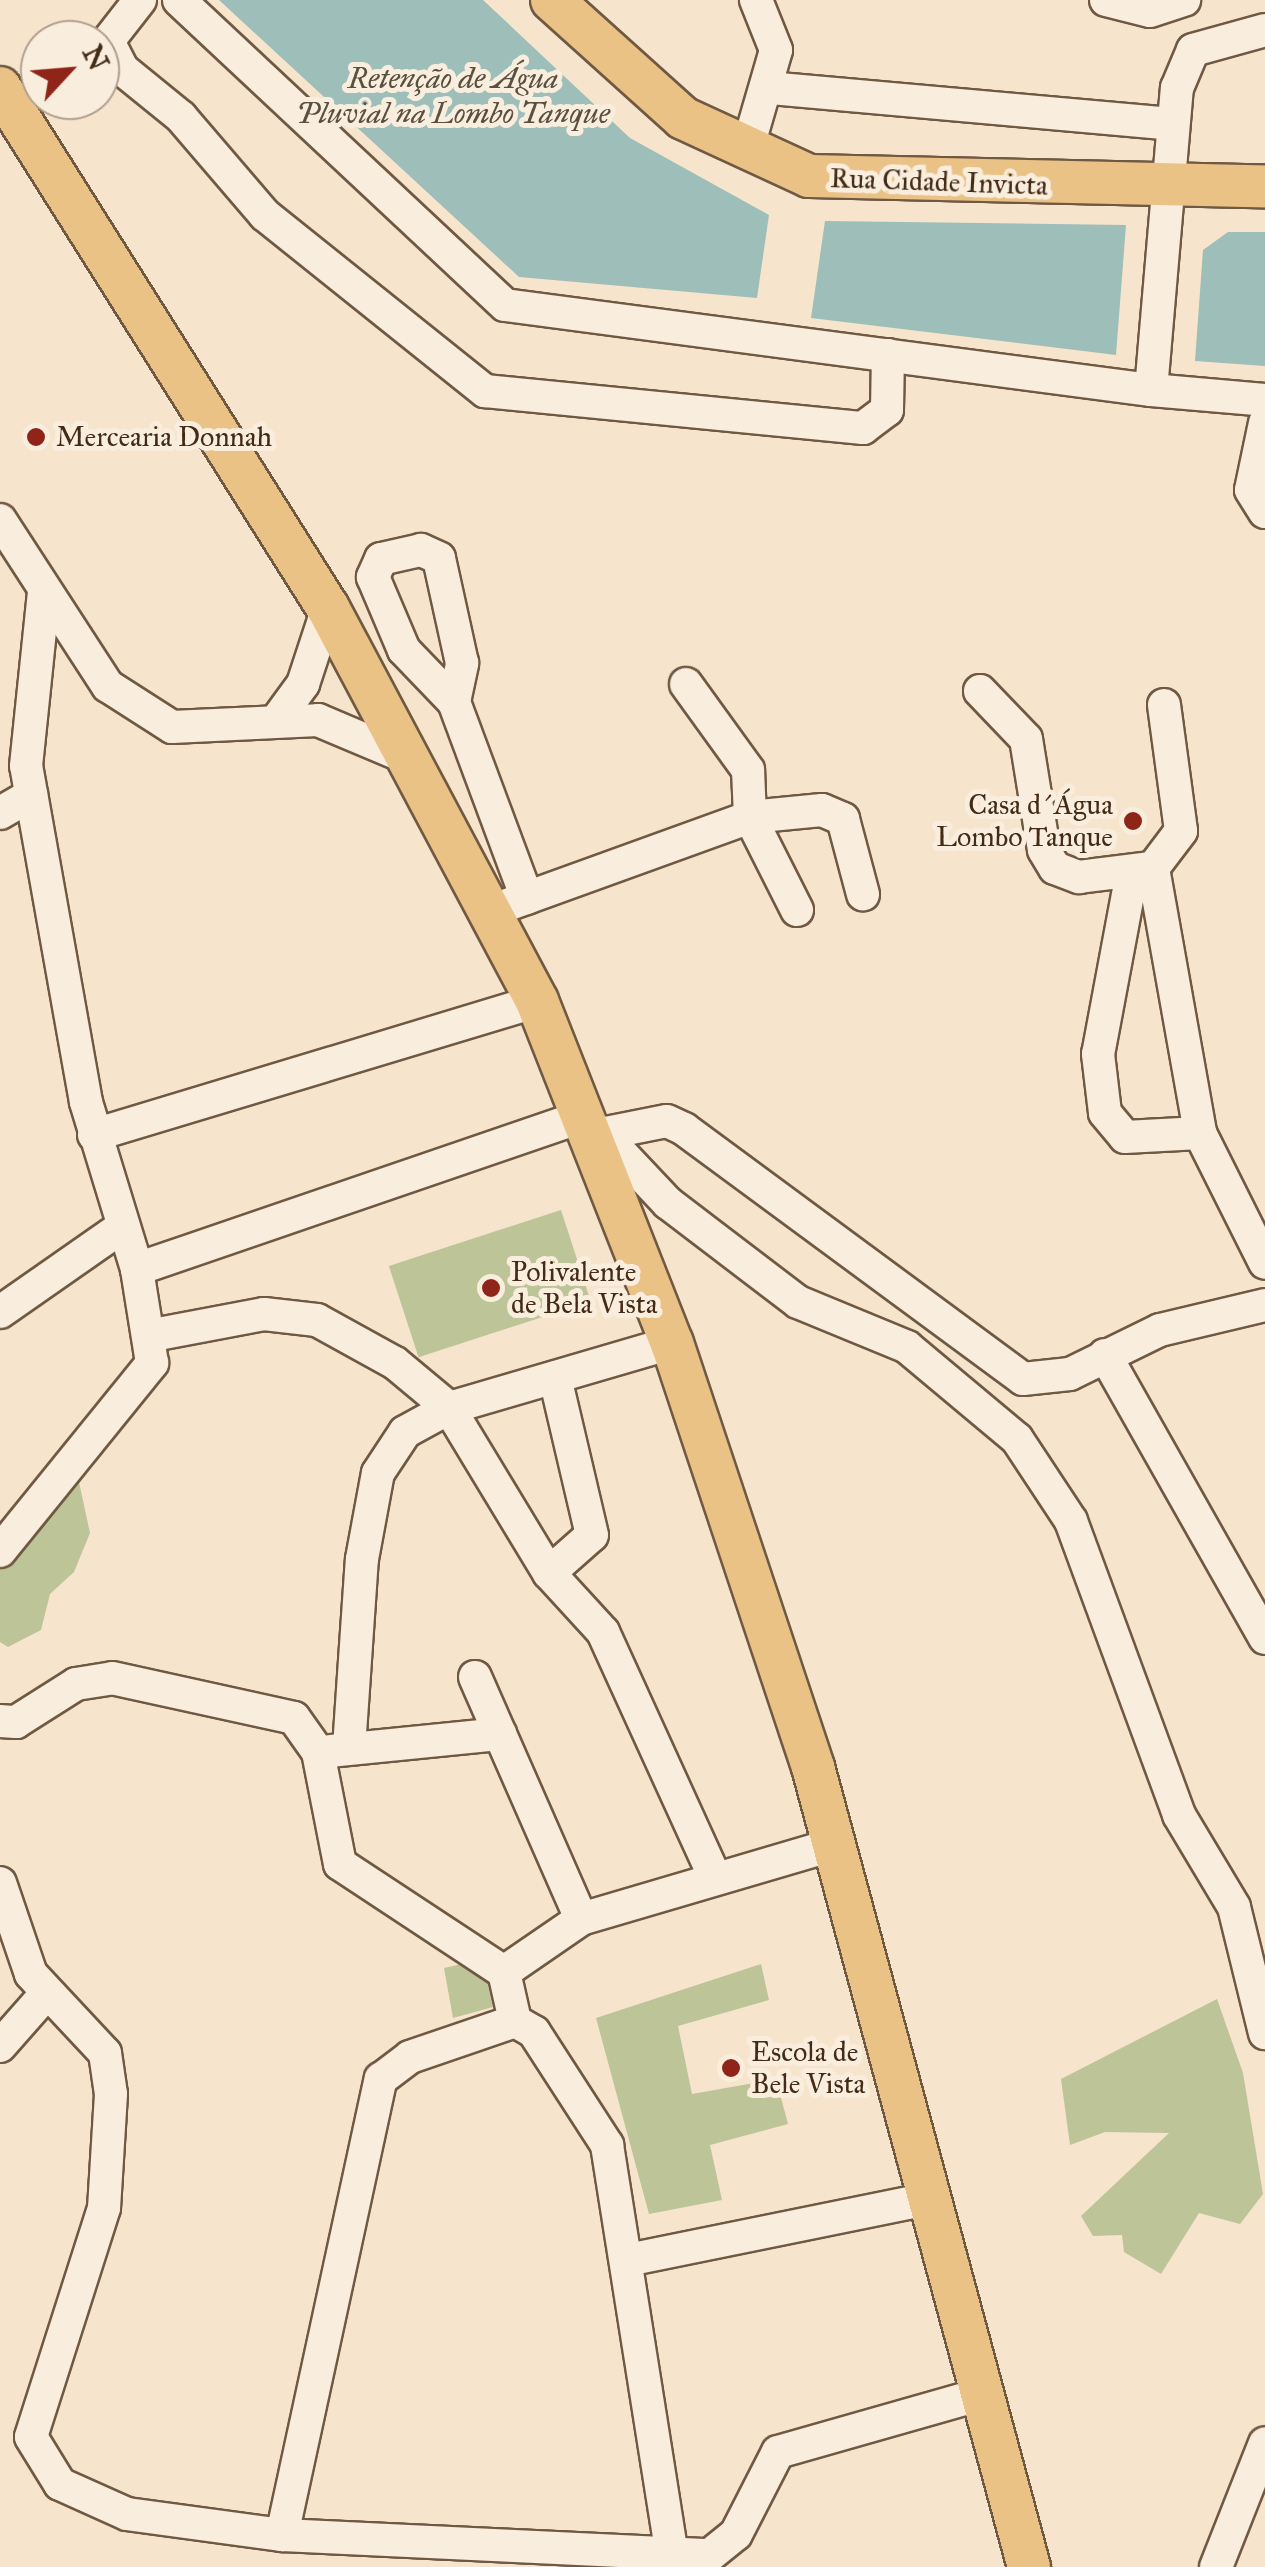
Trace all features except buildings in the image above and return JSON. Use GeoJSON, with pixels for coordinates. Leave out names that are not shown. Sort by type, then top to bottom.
{"type":"FeatureCollection","features":[{"type":"Feature","properties":{"kind":"main road","name":"Rua Cidade Invicta"},"geometry":{"type":"LineString","coordinates":[[552,0],[650,93],[747,150],[834,181],[1172,188],[1265,186]]}},
{"type":"Feature","properties":{"kind":"main road"},"geometry":{"type":"LineString","coordinates":[[0,88],[328,608],[420,767],[510,904],[537,1001],[592,1128],[672,1343],[836,1844],[1029,2567]]}},
{"type":"Feature","properties":{"kind":"street"},"geometry":{"type":"LineString","coordinates":[[140,0],[108,41],[122,69],[181,117],[266,214],[486,391],[863,428],[887,410],[888,356]]}},
{"type":"Feature","properties":{"kind":"street"},"geometry":{"type":"LineString","coordinates":[[179,0],[505,305],[1151,390],[1265,400]]}},
{"type":"Feature","properties":{"kind":"street"},"geometry":{"type":"LineString","coordinates":[[747,150],[770,88],[776,50],[756,0]]}},
{"type":"Feature","properties":{"kind":"street"},"geometry":{"type":"LineString","coordinates":[[1106,0],[1150,11],[1184,0]]}},
{"type":"Feature","properties":{"kind":"street"},"geometry":{"type":"LineString","coordinates":[[1151,390],[1172,188],[1172,124],[1193,50],[1265,30]]}},
{"type":"Feature","properties":{"kind":"street"},"geometry":{"type":"LineString","coordinates":[[770,88],[1172,124]]}},
{"type":"Feature","properties":{"kind":"street"},"geometry":{"type":"LineString","coordinates":[[1265,422],[1251,490],[1265,512]]}},
{"type":"Feature","properties":{"kind":"street"},"geometry":{"type":"LineString","coordinates":[[0,520],[108,686],[172,727],[233,728],[279,717],[355,730],[420,767]]}},
{"type":"Feature","properties":{"kind":"street"},"geometry":{"type":"LineString","coordinates":[[0,1551],[140,1388],[152,1336],[137,1269],[94,1136],[31,796],[44,592]]}},
{"type":"Feature","properties":{"kind":"street"},"geometry":{"type":"LineString","coordinates":[[279,717],[303,684],[328,608]]}},
{"type":"Feature","properties":{"kind":"street"},"geometry":{"type":"LineString","coordinates":[[686,684],[748,770],[750,817],[798,910]]}},
{"type":"Feature","properties":{"kind":"street"},"geometry":{"type":"LineString","coordinates":[[980,690],[1026,739],[1044,850],[1055,868],[1079,877],[1142,870]]}},
{"type":"Feature","properties":{"kind":"street"},"geometry":{"type":"LineString","coordinates":[[454,702],[510,904],[750,817],[822,810],[842,819],[862,894]]}},
{"type":"Feature","properties":{"kind":"street"},"geometry":{"type":"LineString","coordinates":[[1164,705],[1182,832],[1142,870],[1098,1054],[1105,1113],[1125,1137],[1200,1133]]}},
{"type":"Feature","properties":{"kind":"street"},"geometry":{"type":"LineString","coordinates":[[0,813],[31,796]]}},
{"type":"Feature","properties":{"kind":"street"},"geometry":{"type":"LineString","coordinates":[[1142,870],[1200,1133],[1265,1263]]}},
{"type":"Feature","properties":{"kind":"street"},"geometry":{"type":"LineString","coordinates":[[94,1136],[537,1001]]}},
{"type":"Feature","properties":{"kind":"street"},"geometry":{"type":"LineString","coordinates":[[137,1269],[592,1128],[667,1122],[684,1129],[1023,1379],[1070,1374],[1160,1330],[1265,1305]]}},
{"type":"Feature","properties":{"kind":"street"},"geometry":{"type":"LineString","coordinates":[[592,1128],[668,1203],[798,1302],[907,1346],[1017,1439],[1071,1522],[1115,1662],[1179,1815],[1234,1908],[1265,2033]]}},
{"type":"Feature","properties":{"kind":"street"},"geometry":{"type":"LineString","coordinates":[[0,1312],[122,1228]]}},
{"type":"Feature","properties":{"kind":"street"},"geometry":{"type":"LineString","coordinates":[[152,1336],[264,1314],[316,1320],[395,1364],[449,1408],[549,1574],[603,1632],[715,1878]]}},
{"type":"Feature","properties":{"kind":"street"},"geometry":{"type":"LineString","coordinates":[[672,1343],[449,1408],[405,1432],[378,1472],[334,1750],[340,1864],[504,1972],[516,2021],[593,2112],[628,2260],[647,2442],[672,2556]]}},
{"type":"Feature","properties":{"kind":"street"},"geometry":{"type":"LineString","coordinates":[[1105,1355],[1265,1638]]}},
{"type":"Feature","properties":{"kind":"street"},"geometry":{"type":"LineString","coordinates":[[549,1574],[592,1535],[555,1377]]}},
{"type":"Feature","properties":{"kind":"street"},"geometry":{"type":"LineString","coordinates":[[0,1721],[16,1722],[76,1684],[112,1678],[294,1718],[334,1750],[500,1734]]}},
{"type":"Feature","properties":{"kind":"street"},"geometry":{"type":"LineString","coordinates":[[475,1678],[582,1919]]}},
{"type":"Feature","properties":{"kind":"street"},"geometry":{"type":"LineString","coordinates":[[504,1972],[582,1919],[836,1844]]}},
{"type":"Feature","properties":{"kind":"street"},"geometry":{"type":"LineString","coordinates":[[0,1882],[46,1995],[104,2053],[111,2094],[104,2208],[31,2437],[60,2484],[126,2514],[282,2534],[713,2561],[736,2534],[778,2452],[981,2394]]}},
{"type":"Feature","properties":{"kind":"street"},"geometry":{"type":"LineString","coordinates":[[0,2046],[46,1995]]}},
{"type":"Feature","properties":{"kind":"street"},"geometry":{"type":"LineString","coordinates":[[282,2534],[380,2080],[410,2056],[516,2021]]}},
{"type":"Feature","properties":{"kind":"street"},"geometry":{"type":"LineString","coordinates":[[628,2260],[930,2198]]}},
{"type":"Feature","properties":{"kind":"street"},"geometry":{"type":"LineString","coordinates":[[1216,2567],[1265,2443]]}},
{"type":"Feature","properties":{"kind":"green space","name":"Polivalente de Bela Vista"},"geometry":{"type":"Polygon","coordinates":[[[561,1210],[591,1301],[419,1357],[389,1266],[561,1210]]]}},
{"type":"Feature","properties":{"kind":"green space"},"geometry":{"type":"Polygon","coordinates":[[[39,1474],[79,1482],[90,1533],[74,1572],[50,1594],[41,1630],[8,1647],[0,1642],[0,1536],[39,1474]]]}},
{"type":"Feature","properties":{"kind":"green space"},"geometry":{"type":"Polygon","coordinates":[[[466,1963],[485,1972],[493,2007],[453,2018],[444,1968],[466,1963]]]}},
{"type":"Feature","properties":{"kind":"green space"},"geometry":{"type":"Polygon","coordinates":[[[761,1964],[769,2000],[678,2026],[692,2094],[776,2079],[788,2124],[710,2145],[722,2200],[649,2214],[596,2018],[761,1964]]]}},
{"type":"Feature","properties":{"kind":"green space"},"geometry":{"type":"Polygon","coordinates":[[[1217,1999],[1243,2073],[1263,2194],[1240,2224],[1199,2213],[1161,2274],[1124,2252],[1122,2235],[1093,2236],[1081,2216],[1169,2133],[1105,2132],[1070,2145],[1061,2079],[1217,1999]]]}},
{"type":"Feature","properties":{"kind":"water","name":"Retenção de Água Pluvial na Lombo Tanque"},"geometry":{"type":"Polygon","coordinates":[[[219,0],[483,0],[630,138],[769,215],[757,298],[519,277],[219,0]]]}},
{"type":"Feature","properties":{"kind":"water"},"geometry":{"type":"Polygon","coordinates":[[[825,221],[1126,225],[1116,355],[811,318],[825,221]]]}},
{"type":"Feature","properties":{"kind":"water"},"geometry":{"type":"Polygon","coordinates":[[[1228,232],[1265,232],[1265,366],[1195,361],[1203,250],[1228,232]]]}},
{"type":"Feature","properties":{"kind":"place","name":"Mercearia Donnah"},"geometry":{"type":"Point","coordinates":[36,437]}},
{"type":"Feature","properties":{"kind":"place","name":"Casa d´Água Lombo Tanque"},"geometry":{"type":"Point","coordinates":[1133,821]}},
{"type":"Feature","properties":{"kind":"place","name":"Polivalente de Bela Vista"},"geometry":{"type":"Point","coordinates":[491,1288]}},
{"type":"Feature","properties":{"kind":"place","name":"Escola de Bele Vista"},"geometry":{"type":"Point","coordinates":[731,2068]}}]}
